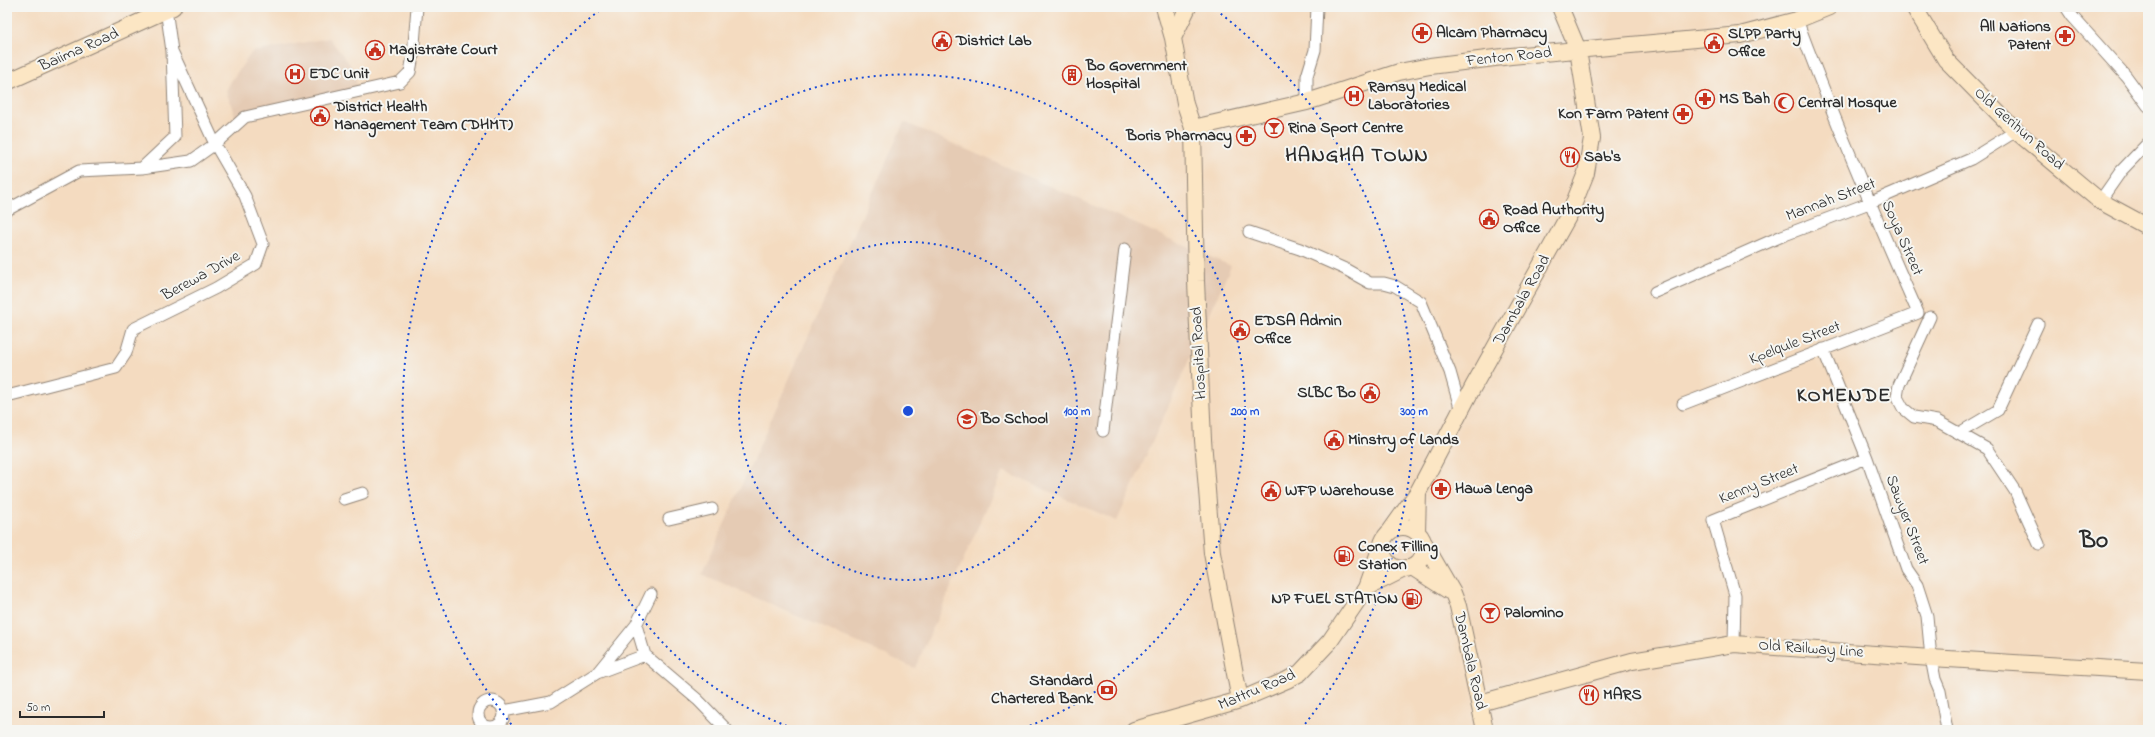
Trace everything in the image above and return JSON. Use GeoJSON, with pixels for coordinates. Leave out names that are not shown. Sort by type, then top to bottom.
{"type":"FeatureCollection","features":[{"type":"Feature","properties":{"kind":"street"},"geometry":{"type":"LineString","coordinates":[[7,210],[79,171],[142,168],[191,161],[215,144],[245,117],[400,82],[410,72],[414,56],[417,7]]}},
{"type":"Feature","properties":{"kind":"street","name":"Hospital Road"},"geometry":{"type":"LineString","coordinates":[[1164,7],[1173,38],[1185,104],[1193,128],[1196,281],[1203,440],[1212,546],[1240,700]]}},
{"type":"Feature","properties":{"kind":"street"},"geometry":{"type":"LineString","coordinates":[[1173,38],[1188,7]]}},
{"type":"Feature","properties":{"kind":"street"},"geometry":{"type":"LineString","coordinates":[[1307,102],[1307,76],[1315,50],[1317,7]]}},
{"type":"Feature","properties":{"kind":"street","name":"Dambala Road"},"geometry":{"type":"LineString","coordinates":[[1387,536],[1418,492],[1570,212],[1586,173],[1592,138],[1578,50],[1560,7]]}},
{"type":"Feature","properties":{"kind":"street","name":"Fenton Road"},"geometry":{"type":"LineString","coordinates":[[1193,128],[1307,102],[1399,72],[1423,67],[1578,50],[1740,35],[1797,20],[1829,7]]}},
{"type":"Feature","properties":{"kind":"street","name":"Old Gerihun Road"},"geometry":{"type":"LineString","coordinates":[[1914,7],[1946,60],[2016,131],[2100,201],[2148,227]]}},
{"type":"Feature","properties":{"kind":"street"},"geometry":{"type":"LineString","coordinates":[[2066,7],[2072,16],[2126,76],[2148,106]]}},
{"type":"Feature","properties":{"kind":"street"},"geometry":{"type":"LineString","coordinates":[[142,168],[175,137],[170,8]]}},
{"type":"Feature","properties":{"kind":"street","name":"Baiima Road"},"geometry":{"type":"LineString","coordinates":[[7,82],[170,8]]}},
{"type":"Feature","properties":{"kind":"street","name":"Soya Street"},"geometry":{"type":"LineString","coordinates":[[1797,20],[1832,115],[1918,313]]}},
{"type":"Feature","properties":{"kind":"street","name":"Berewa Drive"},"geometry":{"type":"LineString","coordinates":[[7,396],[116,368],[126,353],[133,330],[216,288],[256,264],[263,244],[245,196],[215,144],[172,51]]}},
{"type":"Feature","properties":{"kind":"street","name":"Mannah Street"},"geometry":{"type":"LineString","coordinates":[[1655,292],[1782,236],[1869,203],[1971,159],[2016,131]]}},
{"type":"Feature","properties":{"kind":"street"},"geometry":{"type":"LineString","coordinates":[[2100,201],[2121,172],[2148,143]]}},
{"type":"Feature","properties":{"kind":"street"},"geometry":{"type":"LineString","coordinates":[[1249,232],[1300,249],[1345,269],[1370,283],[1384,283],[1395,286],[1421,302],[1450,372],[1461,411]]}},
{"type":"Feature","properties":{"kind":"street"},"geometry":{"type":"LineString","coordinates":[[1103,432],[1126,249]]}},
{"type":"Feature","properties":{"kind":"street","name":"Kpelqule Street"},"geometry":{"type":"LineString","coordinates":[[1683,404],[1918,313]]}},
{"type":"Feature","properties":{"kind":"street"},"geometry":{"type":"LineString","coordinates":[[1930,317],[1899,385],[1897,397],[1904,408],[1914,417],[1938,420],[1987,449],[2015,491],[2039,544]]}},
{"type":"Feature","properties":{"kind":"street"},"geometry":{"type":"LineString","coordinates":[[1959,432],[1998,410],[2038,324]]}},
{"type":"Feature","properties":{"kind":"street","name":"Sawyer Street"},"geometry":{"type":"LineString","coordinates":[[1823,349],[1867,458],[1906,569],[1917,585],[1926,616],[1931,658],[1935,679],[1940,692],[1947,730]]}},
{"type":"Feature","properties":{"kind":"street","name":"Kenny Street"},"geometry":{"type":"LineString","coordinates":[[1734,644],[1736,595],[1713,520],[1867,458]]}},
{"type":"Feature","properties":{"kind":"street","name":"Dambala Road"},"geometry":{"type":"LineString","coordinates":[[1418,492],[1420,537],[1458,606],[1485,730]]}},
{"type":"Feature","properties":{"kind":"street"},"geometry":{"type":"LineString","coordinates":[[344,499],[364,493]]}},
{"type":"Feature","properties":{"kind":"street"},"geometry":{"type":"LineString","coordinates":[[669,519],[712,509]]}},
{"type":"Feature","properties":{"kind":"street"},"geometry":{"type":"LineString","coordinates":[[1404,527],[1420,537],[1422,557],[1409,568],[1399,568],[1387,561],[1384,555],[1387,536],[1404,527]]}},
{"type":"Feature","properties":{"kind":"street","name":"Mattru Road"},"geometry":{"type":"LineString","coordinates":[[1134,730],[1240,700],[1300,673],[1330,640],[1366,588],[1387,536]]}},
{"type":"Feature","properties":{"kind":"street","name":"Dambala Road"},"geometry":{"type":"LineString","coordinates":[[1409,568],[1452,593]]}},
{"type":"Feature","properties":{"kind":"street","name":"Mattru Road"},"geometry":{"type":"LineString","coordinates":[[1366,588],[1409,568]]}},
{"type":"Feature","properties":{"kind":"street"},"geometry":{"type":"LineString","coordinates":[[597,674],[636,625],[651,594]]}},
{"type":"Feature","properties":{"kind":"street"},"geometry":{"type":"LineString","coordinates":[[636,625],[645,655],[698,700],[727,730]]}},
{"type":"Feature","properties":{"kind":"street","name":"Old Railway Line"},"geometry":{"type":"LineString","coordinates":[[1480,703],[1632,661],[1734,644],[2148,671]]}},
{"type":"Feature","properties":{"kind":"street"},"geometry":{"type":"LineString","coordinates":[[503,711],[552,702],[597,674],[645,655]]}},
{"type":"Feature","properties":{"kind":"shaded area","name":"EDC Unit"},"geometry":{"type":"Polygon","coordinates":[[[329,38],[352,67],[358,88],[236,118],[226,91],[231,81],[252,52],[329,38]]]}},
{"type":"Feature","properties":{"kind":"shaded area","name":"Bo School"},"geometry":{"type":"Polygon","coordinates":[[[904,122],[1231,266],[1117,521],[1003,471],[915,668],[702,574],[904,122]]]}},
{"type":"Feature","properties":{"kind":"place","name":"Alcam Pharmacy"},"geometry":{"type":"Point","coordinates":[1422,33]}},
{"type":"Feature","properties":{"kind":"place","name":"All Nations Patent"},"geometry":{"type":"Point","coordinates":[2065,36]}},
{"type":"Feature","properties":{"kind":"place","name":"District Lab"},"geometry":{"type":"Point","coordinates":[942,41]}},
{"type":"Feature","properties":{"kind":"place","name":"SLPP Party Office"},"geometry":{"type":"Point","coordinates":[1714,43]}},
{"type":"Feature","properties":{"kind":"place","name":"Magistrate Court"},"geometry":{"type":"Point","coordinates":[375,50]}},
{"type":"Feature","properties":{"kind":"place","name":"EDC Unit"},"geometry":{"type":"Point","coordinates":[295,74]}},
{"type":"Feature","properties":{"kind":"place","name":"Bo Government Hospital"},"geometry":{"type":"Point","coordinates":[1072,75]}},
{"type":"Feature","properties":{"kind":"place","name":"Ramsy Medical Laboratories"},"geometry":{"type":"Point","coordinates":[1354,96]}},
{"type":"Feature","properties":{"kind":"place","name":"MS Bah"},"geometry":{"type":"Point","coordinates":[1705,99]}},
{"type":"Feature","properties":{"kind":"place","name":"Central Mosque"},"geometry":{"type":"Point","coordinates":[1784,103]}},
{"type":"Feature","properties":{"kind":"place","name":"Kon Farm Patent"},"geometry":{"type":"Point","coordinates":[1683,114]}},
{"type":"Feature","properties":{"kind":"place","name":"District Health Management Team (DHMT)"},"geometry":{"type":"Point","coordinates":[320,116]}},
{"type":"Feature","properties":{"kind":"place","name":"Rina Sport Centre"},"geometry":{"type":"Point","coordinates":[1274,128]}},
{"type":"Feature","properties":{"kind":"place","name":"Boris Pharmacy"},"geometry":{"type":"Point","coordinates":[1246,136]}},
{"type":"Feature","properties":{"kind":"place","name":"Sab's"},"geometry":{"type":"Point","coordinates":[1570,157]}},
{"type":"Feature","properties":{"kind":"place","name":"Road Authority Office"},"geometry":{"type":"Point","coordinates":[1489,219]}},
{"type":"Feature","properties":{"kind":"place","name":"EDSA Admin Office"},"geometry":{"type":"Point","coordinates":[1240,330]}},
{"type":"Feature","properties":{"kind":"place","name":"SLBC Bo"},"geometry":{"type":"Point","coordinates":[1370,393]}},
{"type":"Feature","properties":{"kind":"place","name":"Bo School"},"geometry":{"type":"Point","coordinates":[967,419]}},
{"type":"Feature","properties":{"kind":"place","name":"Minstry of Lands"},"geometry":{"type":"Point","coordinates":[1334,440]}},
{"type":"Feature","properties":{"kind":"place","name":"Hawa Lenga"},"geometry":{"type":"Point","coordinates":[1441,489]}},
{"type":"Feature","properties":{"kind":"place","name":"WFP Warehouse"},"geometry":{"type":"Point","coordinates":[1271,491]}},
{"type":"Feature","properties":{"kind":"place","name":"Conex Filling Station"},"geometry":{"type":"Point","coordinates":[1344,556]}},
{"type":"Feature","properties":{"kind":"place","name":"NP FUEL STATION"},"geometry":{"type":"Point","coordinates":[1412,599]}},
{"type":"Feature","properties":{"kind":"place","name":"Palomino"},"geometry":{"type":"Point","coordinates":[1490,613]}},
{"type":"Feature","properties":{"kind":"place","name":"Standard Chartered Bank"},"geometry":{"type":"Point","coordinates":[1107,690]}},
{"type":"Feature","properties":{"kind":"place","name":"MARS"},"geometry":{"type":"Point","coordinates":[1589,695]}},
{"type":"Feature","properties":{"kind":"district","name":"HANGHA TOWN"},"geometry":{"type":"Point","coordinates":[1357,156]}},
{"type":"Feature","properties":{"kind":"district","name":"KOMENDE"},"geometry":{"type":"Point","coordinates":[1844,396]}},
{"type":"Feature","properties":{"kind":"district","name":"Bo"},"geometry":{"type":"Point","coordinates":[2094,541]}}]}
